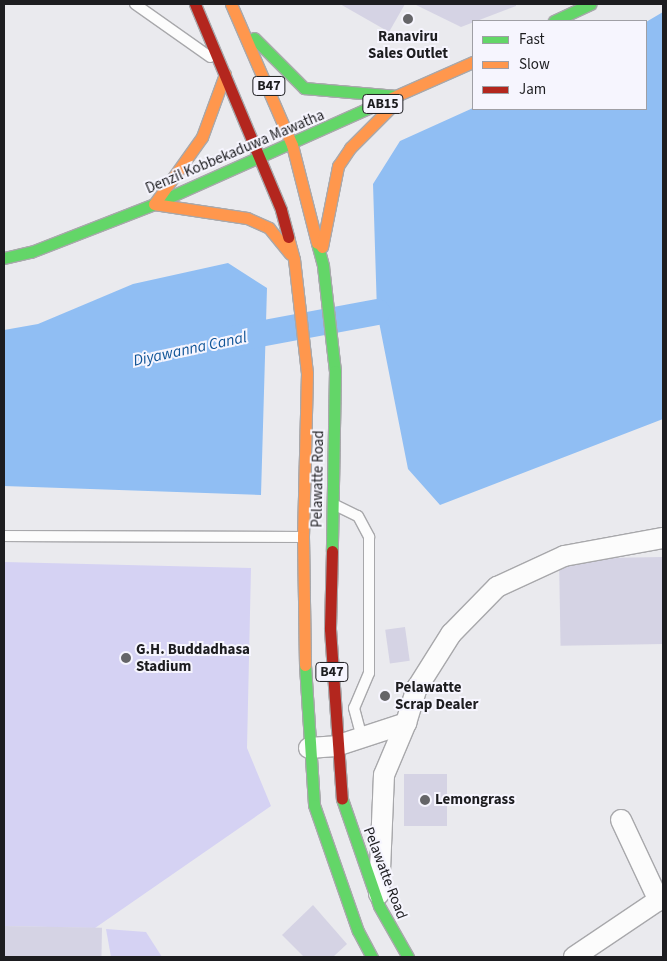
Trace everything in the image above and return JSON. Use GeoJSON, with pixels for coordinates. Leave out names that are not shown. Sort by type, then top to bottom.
{"type":"FeatureCollection","features":[{"type":"Feature","properties":{"kind":"main road","name":"Pelawatte Road"},"geometry":{"type":"LineString","coordinates":[[195,4],[281,210],[295,264],[307,372],[303,537],[306,718],[314,805],[358,931],[372,957]]}},
{"type":"Feature","properties":{"kind":"main road","name":"Pelawatte Road"},"geometry":{"type":"LineString","coordinates":[[231,4],[292,145],[322,260],[335,371],[330,629],[336,746],[341,796],[379,906],[408,957]]}},
{"type":"Feature","properties":{"kind":"main road"},"geometry":{"type":"LineString","coordinates":[[556,20],[590,4]]}},
{"type":"Feature","properties":{"kind":"main road"},"geometry":{"type":"LineString","coordinates":[[243,28],[304,88],[401,97]]}},
{"type":"Feature","properties":{"kind":"main road","name":"Denzil Kobbekaduwa Mawatha"},"geometry":{"type":"LineString","coordinates":[[4,258],[31,252],[154,204],[401,97],[472,62]]}},
{"type":"Feature","properties":{"kind":"main road"},"geometry":{"type":"LineString","coordinates":[[223,69],[202,137],[154,204],[247,218],[269,228],[295,264]]}},
{"type":"Feature","properties":{"kind":"main road"},"geometry":{"type":"LineString","coordinates":[[322,260],[338,166],[350,148],[401,97]]}},
{"type":"Feature","properties":{"kind":"street"},"geometry":{"type":"LineString","coordinates":[[379,906],[384,776],[418,688],[451,634],[497,587],[564,556],[663,538]]}},
{"type":"Feature","properties":{"kind":"street"},"geometry":{"type":"LineString","coordinates":[[309,748],[336,746],[406,723]]}},
{"type":"Feature","properties":{"kind":"street"},"geometry":{"type":"LineString","coordinates":[[574,957],[661,899],[621,820]]}},
{"type":"Feature","properties":{"kind":"lane"},"geometry":{"type":"LineString","coordinates":[[135,4],[223,69]]}},
{"type":"Feature","properties":{"kind":"lane"},"geometry":{"type":"LineString","coordinates":[[333,504],[358,516],[370,537],[370,673],[354,708],[362,738]]}},
{"type":"Feature","properties":{"kind":"lane"},"geometry":{"type":"LineString","coordinates":[[4,536],[303,537]]}},
{"type":"Feature","properties":{"kind":"lane"},"geometry":{"type":"LineString","coordinates":[[306,718],[354,708]]}},
{"type":"Feature","properties":{"kind":"shaded area","name":"G.H. Buddadhasa Stadium"},"geometry":{"type":"Polygon","coordinates":[[[4,562],[251,568],[247,748],[271,806],[95,928],[4,926],[4,562]]]}},
{"type":"Feature","properties":{"kind":"shaded area"},"geometry":{"type":"Polygon","coordinates":[[[106,929],[146,932],[162,957],[111,957],[106,929]]]}},
{"type":"Feature","properties":{"kind":"water"},"geometry":{"type":"Polygon","coordinates":[[[663,12],[663,419],[440,505],[408,469],[377,312],[373,184],[400,141],[472,108],[472,110],[647,110],[647,21],[663,12]]]}},
{"type":"Feature","properties":{"kind":"water"},"geometry":{"type":"Polygon","coordinates":[[[228,263],[267,288],[261,495],[4,486],[4,330],[38,324],[133,284],[228,263]]]}},
{"type":"Feature","properties":{"kind":"building"},"geometry":{"type":"Polygon","coordinates":[[[340,4],[405,4],[389,32],[340,4]]]}},
{"type":"Feature","properties":{"kind":"building"},"geometry":{"type":"Polygon","coordinates":[[[414,4],[516,4],[516,6],[479,20],[472,20],[472,23],[461,27],[414,4]]]}},
{"type":"Feature","properties":{"kind":"building"},"geometry":{"type":"Polygon","coordinates":[[[662,557],[663,644],[561,646],[559,559],[662,557]]]}},
{"type":"Feature","properties":{"kind":"building"},"geometry":{"type":"Polygon","coordinates":[[[405,627],[410,661],[390,663],[385,630],[405,627]]]}},
{"type":"Feature","properties":{"kind":"building","name":"Lemongrass"},"geometry":{"type":"Polygon","coordinates":[[[404,774],[447,774],[447,826],[404,826],[404,774]]]}},
{"type":"Feature","properties":{"kind":"building"},"geometry":{"type":"Polygon","coordinates":[[[313,905],[347,944],[333,957],[304,957],[282,935],[313,905]]]}},
{"type":"Feature","properties":{"kind":"building"},"geometry":{"type":"Polygon","coordinates":[[[4,926],[102,928],[101,957],[4,957],[4,926]]]}},
{"type":"Feature","properties":{"kind":"waterway","name":"Diyawanna Canal"},"geometry":{"type":"LineString","coordinates":[[233,339],[377,312]]}},
{"type":"Feature","properties":{"kind":"traffic: fast"},"geometry":{"type":"LineString","coordinates":[[556,20],[590,4]]}},
{"type":"Feature","properties":{"kind":"traffic: fast"},"geometry":{"type":"LineString","coordinates":[[254,38],[304,88],[397,96]]}},
{"type":"Feature","properties":{"kind":"traffic: fast"},"geometry":{"type":"LineString","coordinates":[[4,258],[31,252],[154,204],[380,103]]}},
{"type":"Feature","properties":{"kind":"traffic: fast"},"geometry":{"type":"LineString","coordinates":[[317,243],[323,266],[335,371],[332,551]]}},
{"type":"Feature","properties":{"kind":"traffic: fast"},"geometry":{"type":"LineString","coordinates":[[305,665],[314,805],[358,931],[372,957]]}},
{"type":"Feature","properties":{"kind":"traffic: fast"},"geometry":{"type":"LineString","coordinates":[[342,799],[379,906],[408,957]]}},
{"type":"Feature","properties":{"kind":"traffic: slow"},"geometry":{"type":"LineString","coordinates":[[231,4],[292,145],[317,243]]}},
{"type":"Feature","properties":{"kind":"traffic: slow"},"geometry":{"type":"LineString","coordinates":[[380,103],[472,62]]}},
{"type":"Feature","properties":{"kind":"traffic: slow"},"geometry":{"type":"LineString","coordinates":[[155,203],[202,137],[225,74]]}},
{"type":"Feature","properties":{"kind":"traffic: slow"},"geometry":{"type":"LineString","coordinates":[[322,247],[338,166],[350,148],[391,107]]}},
{"type":"Feature","properties":{"kind":"traffic: slow"},"geometry":{"type":"LineString","coordinates":[[154,204],[247,218],[269,228],[290,254]]}},
{"type":"Feature","properties":{"kind":"traffic: slow"},"geometry":{"type":"LineString","coordinates":[[288,237],[294,259],[307,373],[303,537],[305,665]]}},
{"type":"Feature","properties":{"kind":"traffic: jam"},"geometry":{"type":"LineString","coordinates":[[195,4],[281,210],[288,237]]}},
{"type":"Feature","properties":{"kind":"traffic: jam"},"geometry":{"type":"LineString","coordinates":[[332,551],[330,629],[342,799]]}},
{"type":"Feature","properties":{"kind":"place","name":"Ranaviru Sales Outlet"},"geometry":{"type":"Point","coordinates":[408,19]}},
{"type":"Feature","properties":{"kind":"place","name":"G.H. Buddadhasa Stadium"},"geometry":{"type":"Point","coordinates":[126,658]}},
{"type":"Feature","properties":{"kind":"place","name":"Pelawatte Scrap Dealer"},"geometry":{"type":"Point","coordinates":[385,696]}},
{"type":"Feature","properties":{"kind":"place","name":"Lemongrass"},"geometry":{"type":"Point","coordinates":[425,800]}}]}
